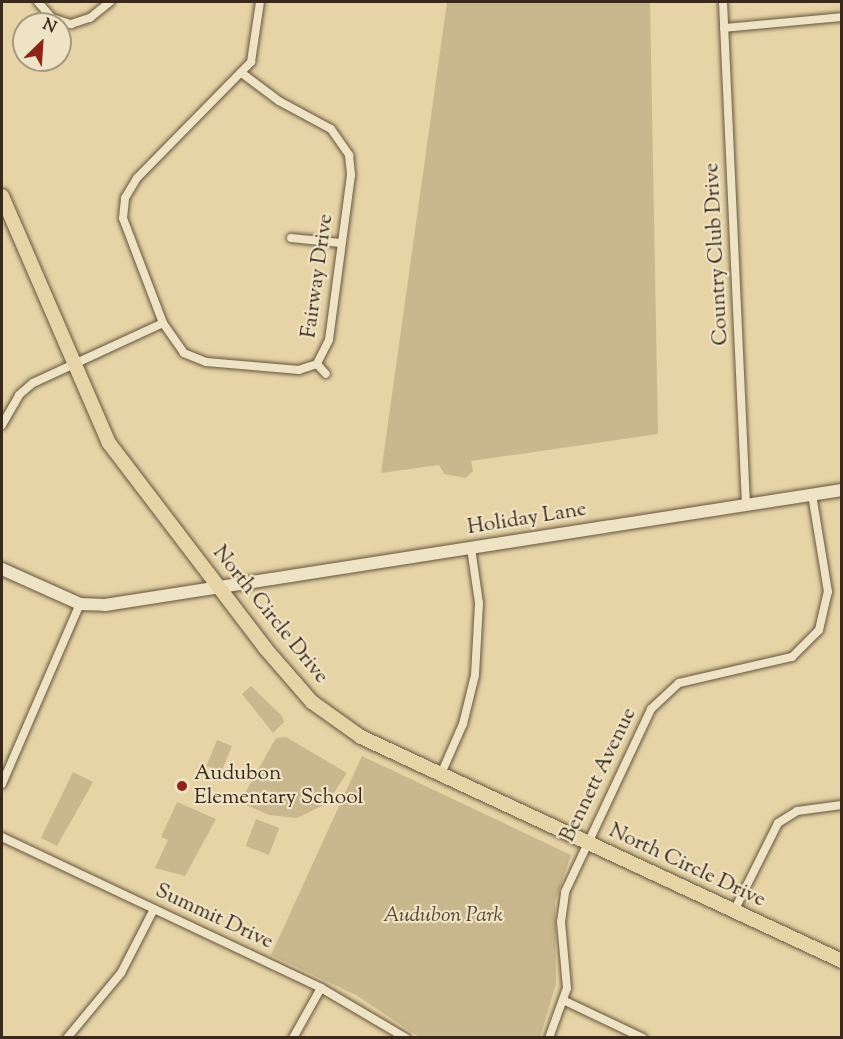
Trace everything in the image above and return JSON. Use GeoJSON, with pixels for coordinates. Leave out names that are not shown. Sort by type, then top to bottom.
{"type":"FeatureCollection","features":[{"type":"Feature","properties":{"kind":"main road","name":"North Circle Drive"},"geometry":{"type":"LineString","coordinates":[[2,196],[5,217],[110,443],[289,678],[320,708],[361,737],[842,961]]}},
{"type":"Feature","properties":{"kind":"street"},"geometry":{"type":"LineString","coordinates":[[72,23],[81,22],[110,2]]}},
{"type":"Feature","properties":{"kind":"street","name":"Fairway Drive"},"geometry":{"type":"LineString","coordinates":[[243,74],[279,101],[331,129],[345,146],[351,175],[328,340],[317,364],[291,370],[206,362],[184,353],[163,323],[125,231],[125,198],[137,178],[243,74],[255,52],[260,2]]}},
{"type":"Feature","properties":{"kind":"street","name":"Country Club Drive"},"geometry":{"type":"LineString","coordinates":[[723,2],[746,504]]}},
{"type":"Feature","properties":{"kind":"street"},"geometry":{"type":"LineString","coordinates":[[724,28],[842,17]]}},
{"type":"Feature","properties":{"kind":"street"},"geometry":{"type":"LineString","coordinates":[[291,238],[341,243]]}},
{"type":"Feature","properties":{"kind":"street"},"geometry":{"type":"LineString","coordinates":[[2,425],[26,389],[163,323]]}},
{"type":"Feature","properties":{"kind":"street"},"geometry":{"type":"LineString","coordinates":[[317,364],[326,374]]}},
{"type":"Feature","properties":{"kind":"street","name":"Holiday Lane"},"geometry":{"type":"LineString","coordinates":[[81,604],[219,588],[842,490]]}},
{"type":"Feature","properties":{"kind":"street","name":"Bennett Avenue"},"geometry":{"type":"LineString","coordinates":[[549,1038],[565,1000],[562,904],[586,841],[659,698],[689,680],[792,657],[819,630],[828,592],[812,494]]}},
{"type":"Feature","properties":{"kind":"street"},"geometry":{"type":"LineString","coordinates":[[441,774],[463,724],[476,667],[479,603],[471,548]]}},
{"type":"Feature","properties":{"kind":"street"},"geometry":{"type":"LineString","coordinates":[[2,569],[81,604],[2,784]]}},
{"type":"Feature","properties":{"kind":"street"},"geometry":{"type":"LineString","coordinates":[[734,911],[764,843],[778,823],[797,811],[842,805]]}},
{"type":"Feature","properties":{"kind":"street","name":"Summit Drive"},"geometry":{"type":"LineString","coordinates":[[2,837],[321,988],[406,1038]]}},
{"type":"Feature","properties":{"kind":"street"},"geometry":{"type":"LineString","coordinates":[[67,1038],[121,973],[154,909]]}},
{"type":"Feature","properties":{"kind":"street"},"geometry":{"type":"LineString","coordinates":[[293,1038],[321,988]]}},
{"type":"Feature","properties":{"kind":"street"},"geometry":{"type":"LineString","coordinates":[[565,1000],[643,1038]]}},
{"type":"Feature","properties":{"kind":"green space"},"geometry":{"type":"Polygon","coordinates":[[[447,2],[650,2],[658,434],[471,461],[473,471],[466,478],[444,474],[439,465],[381,473],[447,2]]]}},
{"type":"Feature","properties":{"kind":"green space"},"geometry":{"type":"Polygon","coordinates":[[[251,686],[282,716],[284,722],[273,733],[242,694],[251,686]]]}},
{"type":"Feature","properties":{"kind":"green space"},"geometry":{"type":"Polygon","coordinates":[[[286,737],[347,773],[326,804],[297,818],[269,815],[240,802],[276,738],[286,737]]]}},
{"type":"Feature","properties":{"kind":"green space"},"geometry":{"type":"Polygon","coordinates":[[[217,740],[232,746],[221,772],[207,766],[217,740]]]}},
{"type":"Feature","properties":{"kind":"green space","name":"Audubon Park"},"geometry":{"type":"Polygon","coordinates":[[[362,756],[571,855],[555,902],[556,984],[540,1037],[419,1037],[356,995],[271,955],[362,756]]]}},
{"type":"Feature","properties":{"kind":"green space"},"geometry":{"type":"Polygon","coordinates":[[[73,772],[93,782],[57,846],[41,838],[73,772]]]}},
{"type":"Feature","properties":{"kind":"green space"},"geometry":{"type":"Polygon","coordinates":[[[177,802],[216,819],[185,876],[155,868],[168,840],[161,837],[177,802]]]}},
{"type":"Feature","properties":{"kind":"green space"},"geometry":{"type":"Polygon","coordinates":[[[256,819],[279,828],[269,855],[246,846],[256,819]]]}},
{"type":"Feature","properties":{"kind":"place","name":"Audubon Elementary School"},"geometry":{"type":"Point","coordinates":[182,786]}}]}
